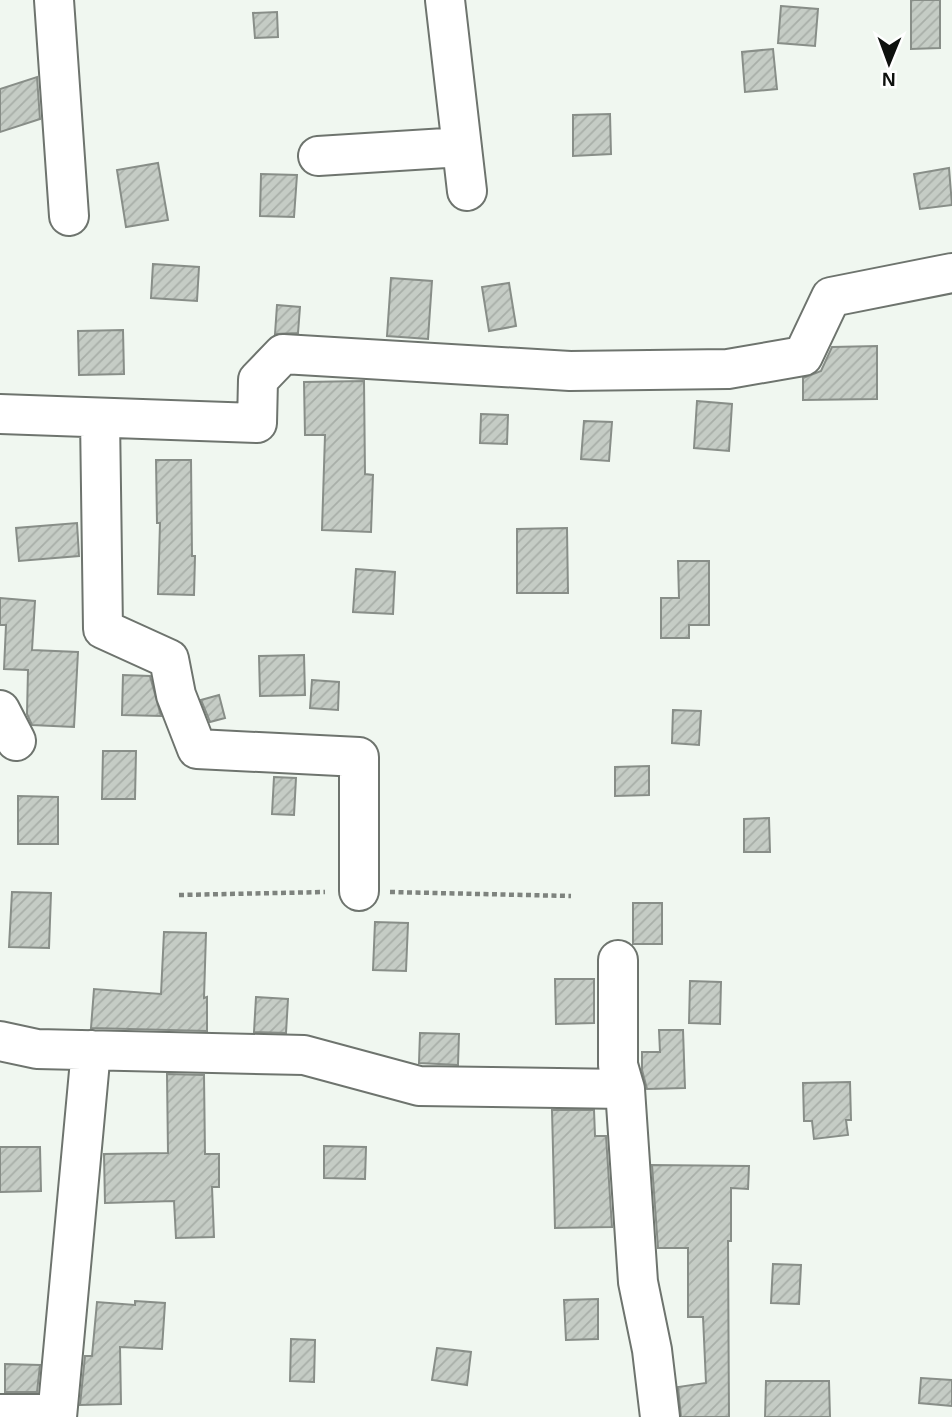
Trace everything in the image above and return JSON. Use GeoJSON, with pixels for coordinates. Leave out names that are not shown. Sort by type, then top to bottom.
{"type":"FeatureCollection","features":[{"type":"Feature","properties":{"kind":"street"},"geometry":{"type":"LineString","coordinates":[[54,0],[69,216]]}},
{"type":"Feature","properties":{"kind":"street"},"geometry":{"type":"LineString","coordinates":[[445,0],[467,191]]}},
{"type":"Feature","properties":{"kind":"street"},"geometry":{"type":"LineString","coordinates":[[318,156],[462,147]]}},
{"type":"Feature","properties":{"kind":"street"},"geometry":{"type":"LineString","coordinates":[[0,414],[257,424],[258,380],[283,354],[570,371],[728,369],[803,356],[831,297],[952,273]]}},
{"type":"Feature","properties":{"kind":"street"},"geometry":{"type":"LineString","coordinates":[[100,418],[103,629],[169,659],[176,695],[197,749],[359,757],[359,891]]}},
{"type":"Feature","properties":{"kind":"street"},"geometry":{"type":"LineString","coordinates":[[618,960],[618,1065],[625,1089],[638,1282],[652,1350],[660,1417]]}},
{"type":"Feature","properties":{"kind":"street"},"geometry":{"type":"LineString","coordinates":[[0,1041],[37,1048],[304,1055],[419,1086],[625,1089]]}},
{"type":"Feature","properties":{"kind":"street"},"geometry":{"type":"LineString","coordinates":[[0,1414],[57,1415],[91,1050]]}},
{"type":"Feature","properties":{"kind":"building"},"geometry":{"type":"Polygon","coordinates":[[[911,0],[940,0],[940,48],[911,49],[911,0]]]}},
{"type":"Feature","properties":{"kind":"building"},"geometry":{"type":"Polygon","coordinates":[[[781,6],[818,9],[815,46],[778,43],[781,6]]]}},
{"type":"Feature","properties":{"kind":"building"},"geometry":{"type":"Polygon","coordinates":[[[277,12],[278,37],[255,38],[253,13],[277,12]]]}},
{"type":"Feature","properties":{"kind":"building"},"geometry":{"type":"Polygon","coordinates":[[[773,49],[777,89],[745,92],[742,52],[773,49]]]}},
{"type":"Feature","properties":{"kind":"building"},"geometry":{"type":"Polygon","coordinates":[[[37,77],[40,119],[0,132],[0,89],[37,77]]]}},
{"type":"Feature","properties":{"kind":"building"},"geometry":{"type":"Polygon","coordinates":[[[610,114],[611,154],[573,156],[573,115],[610,114]]]}},
{"type":"Feature","properties":{"kind":"building"},"geometry":{"type":"Polygon","coordinates":[[[158,163],[168,220],[126,227],[117,170],[158,163]]]}},
{"type":"Feature","properties":{"kind":"building"},"geometry":{"type":"Polygon","coordinates":[[[949,168],[952,205],[920,209],[914,174],[949,168]]]}},
{"type":"Feature","properties":{"kind":"building"},"geometry":{"type":"Polygon","coordinates":[[[261,174],[297,175],[294,217],[260,216],[261,174]]]}},
{"type":"Feature","properties":{"kind":"building"},"geometry":{"type":"Polygon","coordinates":[[[153,264],[199,267],[197,301],[151,298],[153,264]]]}},
{"type":"Feature","properties":{"kind":"building"},"geometry":{"type":"Polygon","coordinates":[[[391,278],[432,281],[428,339],[387,336],[391,278]]]}},
{"type":"Feature","properties":{"kind":"building"},"geometry":{"type":"Polygon","coordinates":[[[509,283],[516,326],[489,331],[482,287],[509,283]]]}},
{"type":"Feature","properties":{"kind":"building"},"geometry":{"type":"Polygon","coordinates":[[[277,305],[300,307],[298,333],[275,334],[277,305]]]}},
{"type":"Feature","properties":{"kind":"building"},"geometry":{"type":"Polygon","coordinates":[[[123,330],[124,374],[79,375],[78,331],[123,330]]]}},
{"type":"Feature","properties":{"kind":"building"},"geometry":{"type":"Polygon","coordinates":[[[877,346],[877,399],[803,400],[803,378],[821,371],[832,347],[877,346]]]}},
{"type":"Feature","properties":{"kind":"building"},"geometry":{"type":"Polygon","coordinates":[[[364,381],[365,474],[373,475],[371,532],[322,530],[325,435],[305,435],[304,382],[364,381]]]}},
{"type":"Feature","properties":{"kind":"building"},"geometry":{"type":"Polygon","coordinates":[[[697,401],[732,404],[729,451],[694,448],[697,401]]]}},
{"type":"Feature","properties":{"kind":"building"},"geometry":{"type":"Polygon","coordinates":[[[481,414],[508,415],[507,444],[480,443],[481,414]]]}},
{"type":"Feature","properties":{"kind":"building"},"geometry":{"type":"Polygon","coordinates":[[[584,421],[612,422],[609,461],[581,459],[584,421]]]}},
{"type":"Feature","properties":{"kind":"building"},"geometry":{"type":"Polygon","coordinates":[[[156,460],[191,460],[194,595],[158,594],[160,523],[157,523],[156,460]]]}},
{"type":"Feature","properties":{"kind":"building"},"geometry":{"type":"Polygon","coordinates":[[[77,523],[79,556],[19,561],[16,528],[77,523]]]}},
{"type":"Feature","properties":{"kind":"building"},"geometry":{"type":"Polygon","coordinates":[[[567,528],[568,593],[517,593],[517,529],[567,528]]]}},
{"type":"Feature","properties":{"kind":"building"},"geometry":{"type":"Polygon","coordinates":[[[678,561],[709,561],[709,625],[689,625],[689,638],[661,638],[661,598],[679,598],[678,561]]]}},
{"type":"Feature","properties":{"kind":"building"},"geometry":{"type":"Polygon","coordinates":[[[356,569],[395,572],[393,614],[353,612],[356,569]]]}},
{"type":"Feature","properties":{"kind":"building"},"geometry":{"type":"Polygon","coordinates":[[[0,598],[35,601],[32,650],[78,652],[74,727],[32,725],[27,714],[28,670],[4,669],[6,625],[0,625],[0,598]]]}},
{"type":"Feature","properties":{"kind":"building"},"geometry":{"type":"Polygon","coordinates":[[[304,655],[305,695],[260,696],[259,656],[304,655]]]}},
{"type":"Feature","properties":{"kind":"building"},"geometry":{"type":"Polygon","coordinates":[[[123,675],[150,676],[161,716],[122,715],[123,675]]]}},
{"type":"Feature","properties":{"kind":"building"},"geometry":{"type":"Polygon","coordinates":[[[312,680],[339,682],[338,710],[310,708],[312,680]]]}},
{"type":"Feature","properties":{"kind":"building"},"geometry":{"type":"Polygon","coordinates":[[[219,695],[225,718],[210,722],[201,700],[219,695]]]}},
{"type":"Feature","properties":{"kind":"building"},"geometry":{"type":"Polygon","coordinates":[[[673,710],[701,711],[699,745],[672,743],[673,710]]]}},
{"type":"Feature","properties":{"kind":"building"},"geometry":{"type":"Polygon","coordinates":[[[103,751],[136,751],[135,799],[102,799],[103,751]]]}},
{"type":"Feature","properties":{"kind":"building"},"geometry":{"type":"Polygon","coordinates":[[[649,766],[649,795],[615,796],[615,767],[649,766]]]}},
{"type":"Feature","properties":{"kind":"building"},"geometry":{"type":"Polygon","coordinates":[[[274,777],[296,778],[294,815],[272,814],[274,777]]]}},
{"type":"Feature","properties":{"kind":"building"},"geometry":{"type":"Polygon","coordinates":[[[18,796],[58,797],[58,844],[18,844],[18,796]]]}},
{"type":"Feature","properties":{"kind":"building"},"geometry":{"type":"Polygon","coordinates":[[[769,818],[770,852],[744,852],[744,819],[769,818]]]}},
{"type":"Feature","properties":{"kind":"building"},"geometry":{"type":"Polygon","coordinates":[[[12,892],[51,893],[49,948],[9,947],[12,892]]]}},
{"type":"Feature","properties":{"kind":"building"},"geometry":{"type":"Polygon","coordinates":[[[633,903],[662,903],[662,944],[633,944],[633,903]]]}},
{"type":"Feature","properties":{"kind":"building"},"geometry":{"type":"Polygon","coordinates":[[[375,922],[408,923],[406,971],[373,970],[375,922]]]}},
{"type":"Feature","properties":{"kind":"building"},"geometry":{"type":"Polygon","coordinates":[[[164,932],[206,933],[204,998],[207,997],[207,1031],[91,1028],[94,989],[161,994],[164,932]]]}},
{"type":"Feature","properties":{"kind":"building"},"geometry":{"type":"Polygon","coordinates":[[[555,979],[594,979],[594,1023],[556,1024],[555,979]]]}},
{"type":"Feature","properties":{"kind":"building"},"geometry":{"type":"Polygon","coordinates":[[[690,981],[721,982],[720,1024],[689,1023],[690,981]]]}},
{"type":"Feature","properties":{"kind":"building"},"geometry":{"type":"Polygon","coordinates":[[[256,997],[288,999],[286,1033],[254,1032],[256,997]]]}},
{"type":"Feature","properties":{"kind":"building"},"geometry":{"type":"Polygon","coordinates":[[[659,1030],[683,1030],[685,1088],[647,1089],[642,1070],[642,1052],[660,1052],[659,1030]]]}},
{"type":"Feature","properties":{"kind":"building"},"geometry":{"type":"Polygon","coordinates":[[[420,1033],[459,1034],[458,1065],[419,1063],[420,1033]]]}},
{"type":"Feature","properties":{"kind":"building"},"geometry":{"type":"Polygon","coordinates":[[[167,1074],[204,1075],[205,1154],[219,1154],[219,1187],[212,1187],[214,1237],[176,1238],[174,1201],[105,1203],[104,1154],[168,1153],[167,1074]]]}},
{"type":"Feature","properties":{"kind":"building"},"geometry":{"type":"Polygon","coordinates":[[[850,1082],[851,1120],[846,1120],[848,1135],[814,1139],[812,1121],[804,1121],[803,1083],[850,1082]]]}},
{"type":"Feature","properties":{"kind":"building"},"geometry":{"type":"Polygon","coordinates":[[[552,1110],[594,1110],[595,1136],[606,1136],[612,1227],[555,1228],[552,1110]]]}},
{"type":"Feature","properties":{"kind":"building"},"geometry":{"type":"Polygon","coordinates":[[[324,1146],[366,1147],[365,1179],[324,1178],[324,1146]]]}},
{"type":"Feature","properties":{"kind":"building"},"geometry":{"type":"Polygon","coordinates":[[[0,1147],[40,1147],[41,1191],[0,1192],[0,1147]]]}},
{"type":"Feature","properties":{"kind":"building"},"geometry":{"type":"Polygon","coordinates":[[[652,1165],[749,1166],[748,1189],[731,1188],[731,1241],[728,1241],[729,1417],[681,1417],[678,1387],[706,1383],[703,1317],[688,1317],[688,1248],[658,1248],[652,1165]]]}},
{"type":"Feature","properties":{"kind":"building"},"geometry":{"type":"Polygon","coordinates":[[[773,1264],[801,1265],[799,1304],[771,1303],[773,1264]]]}},
{"type":"Feature","properties":{"kind":"building"},"geometry":{"type":"Polygon","coordinates":[[[598,1299],[598,1339],[566,1340],[564,1300],[598,1299]]]}},
{"type":"Feature","properties":{"kind":"building"},"geometry":{"type":"Polygon","coordinates":[[[135,1301],[165,1303],[162,1349],[120,1347],[121,1404],[80,1405],[85,1356],[92,1356],[97,1302],[135,1305],[135,1301]]]}},
{"type":"Feature","properties":{"kind":"building"},"geometry":{"type":"Polygon","coordinates":[[[291,1339],[315,1340],[314,1382],[290,1381],[291,1339]]]}},
{"type":"Feature","properties":{"kind":"building"},"geometry":{"type":"Polygon","coordinates":[[[437,1348],[471,1352],[467,1385],[432,1380],[437,1348]]]}},
{"type":"Feature","properties":{"kind":"building"},"geometry":{"type":"Polygon","coordinates":[[[5,1364],[40,1365],[37,1392],[5,1392],[5,1364]]]}},
{"type":"Feature","properties":{"kind":"building"},"geometry":{"type":"Polygon","coordinates":[[[921,1378],[952,1380],[952,1406],[919,1403],[921,1378]]]}},
{"type":"Feature","properties":{"kind":"building"},"geometry":{"type":"Polygon","coordinates":[[[766,1381],[829,1381],[830,1417],[765,1417],[766,1381]]]}}]}
